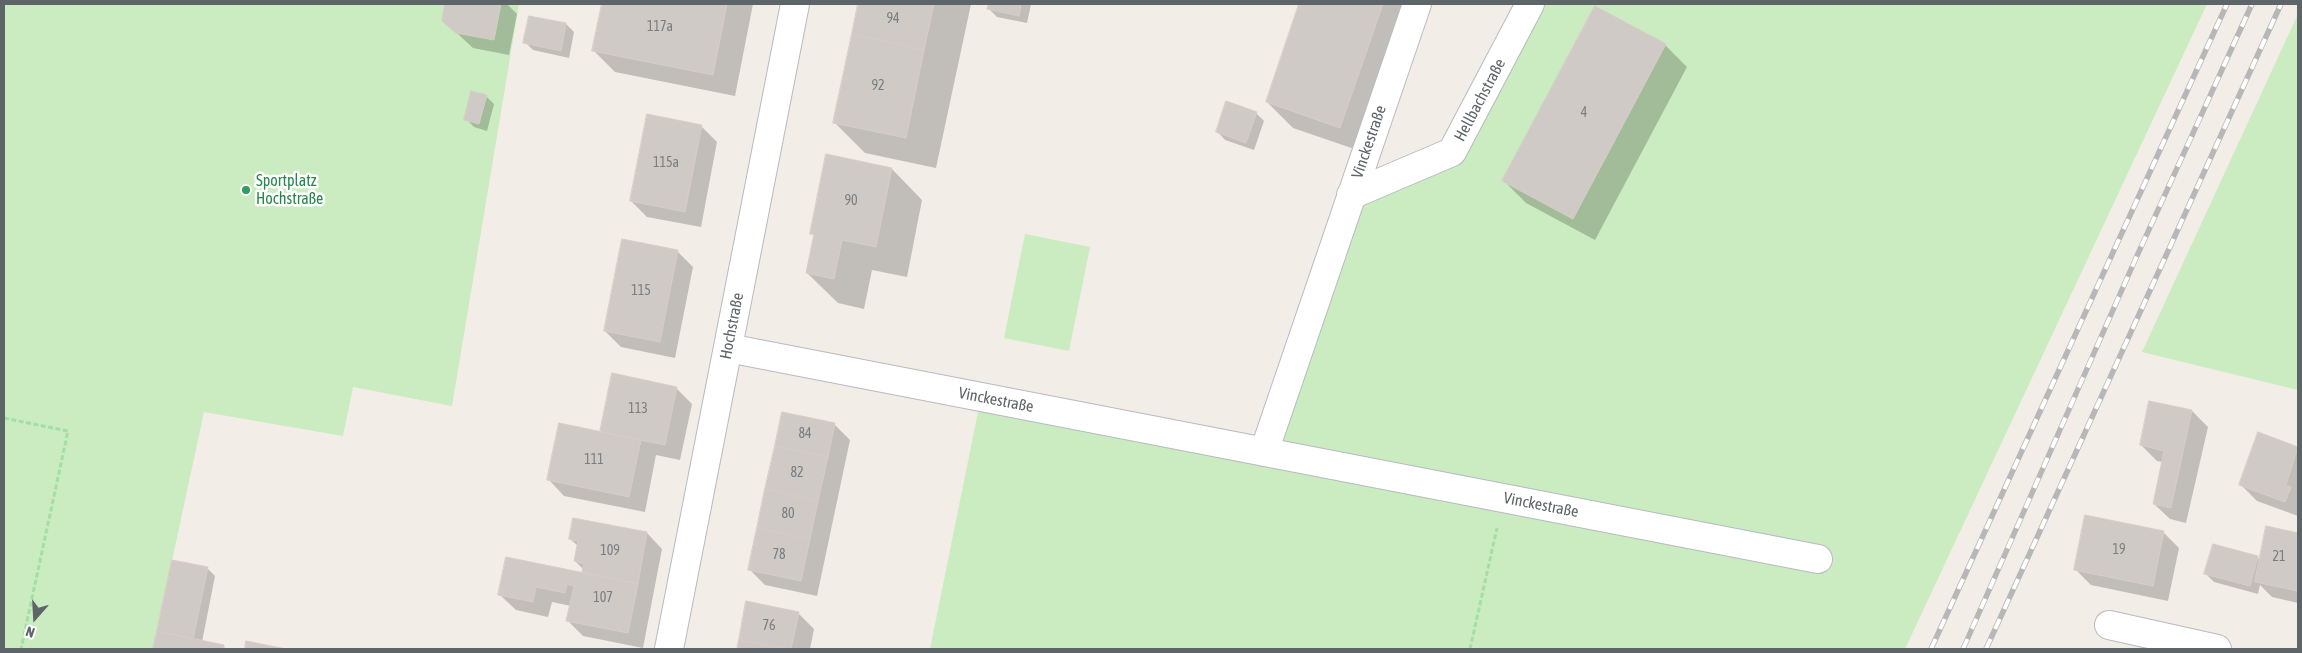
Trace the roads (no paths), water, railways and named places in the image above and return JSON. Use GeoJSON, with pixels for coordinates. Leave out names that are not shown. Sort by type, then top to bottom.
{"type":"FeatureCollection","features":[{"type":"Feature","properties":{"kind":"street","name":"Hochstraße"},"geometry":{"type":"LineString","coordinates":[[669,649],[795,4]]}},
{"type":"Feature","properties":{"kind":"street","name":"Vinckestraße"},"geometry":{"type":"LineString","coordinates":[[1264,452],[1417,4]]}},
{"type":"Feature","properties":{"kind":"street","name":"Hellbachstraße"},"geometry":{"type":"LineString","coordinates":[[1351,194],[1452,152],[1530,4]]}},
{"type":"Feature","properties":{"kind":"street","name":"Vinckestraße"},"geometry":{"type":"LineString","coordinates":[[728,348],[1818,559]]}},
{"type":"Feature","properties":{"kind":"street"},"geometry":{"type":"LineString","coordinates":[[2109,625],[2217,649]]}},
{"type":"Feature","properties":{"kind":"railway"},"geometry":{"type":"LineString","coordinates":[[1931,649],[2227,4]]}},
{"type":"Feature","properties":{"kind":"railway"},"geometry":{"type":"LineString","coordinates":[[1963,649],[2136,258],[2252,4]]}},
{"type":"Feature","properties":{"kind":"railway"},"geometry":{"type":"LineString","coordinates":[[1986,649],[2281,4]]}},
{"type":"Feature","properties":{"kind":"place","name":"Sportplatz Hochstraße"},"geometry":{"type":"Point","coordinates":[246,190]}}]}
